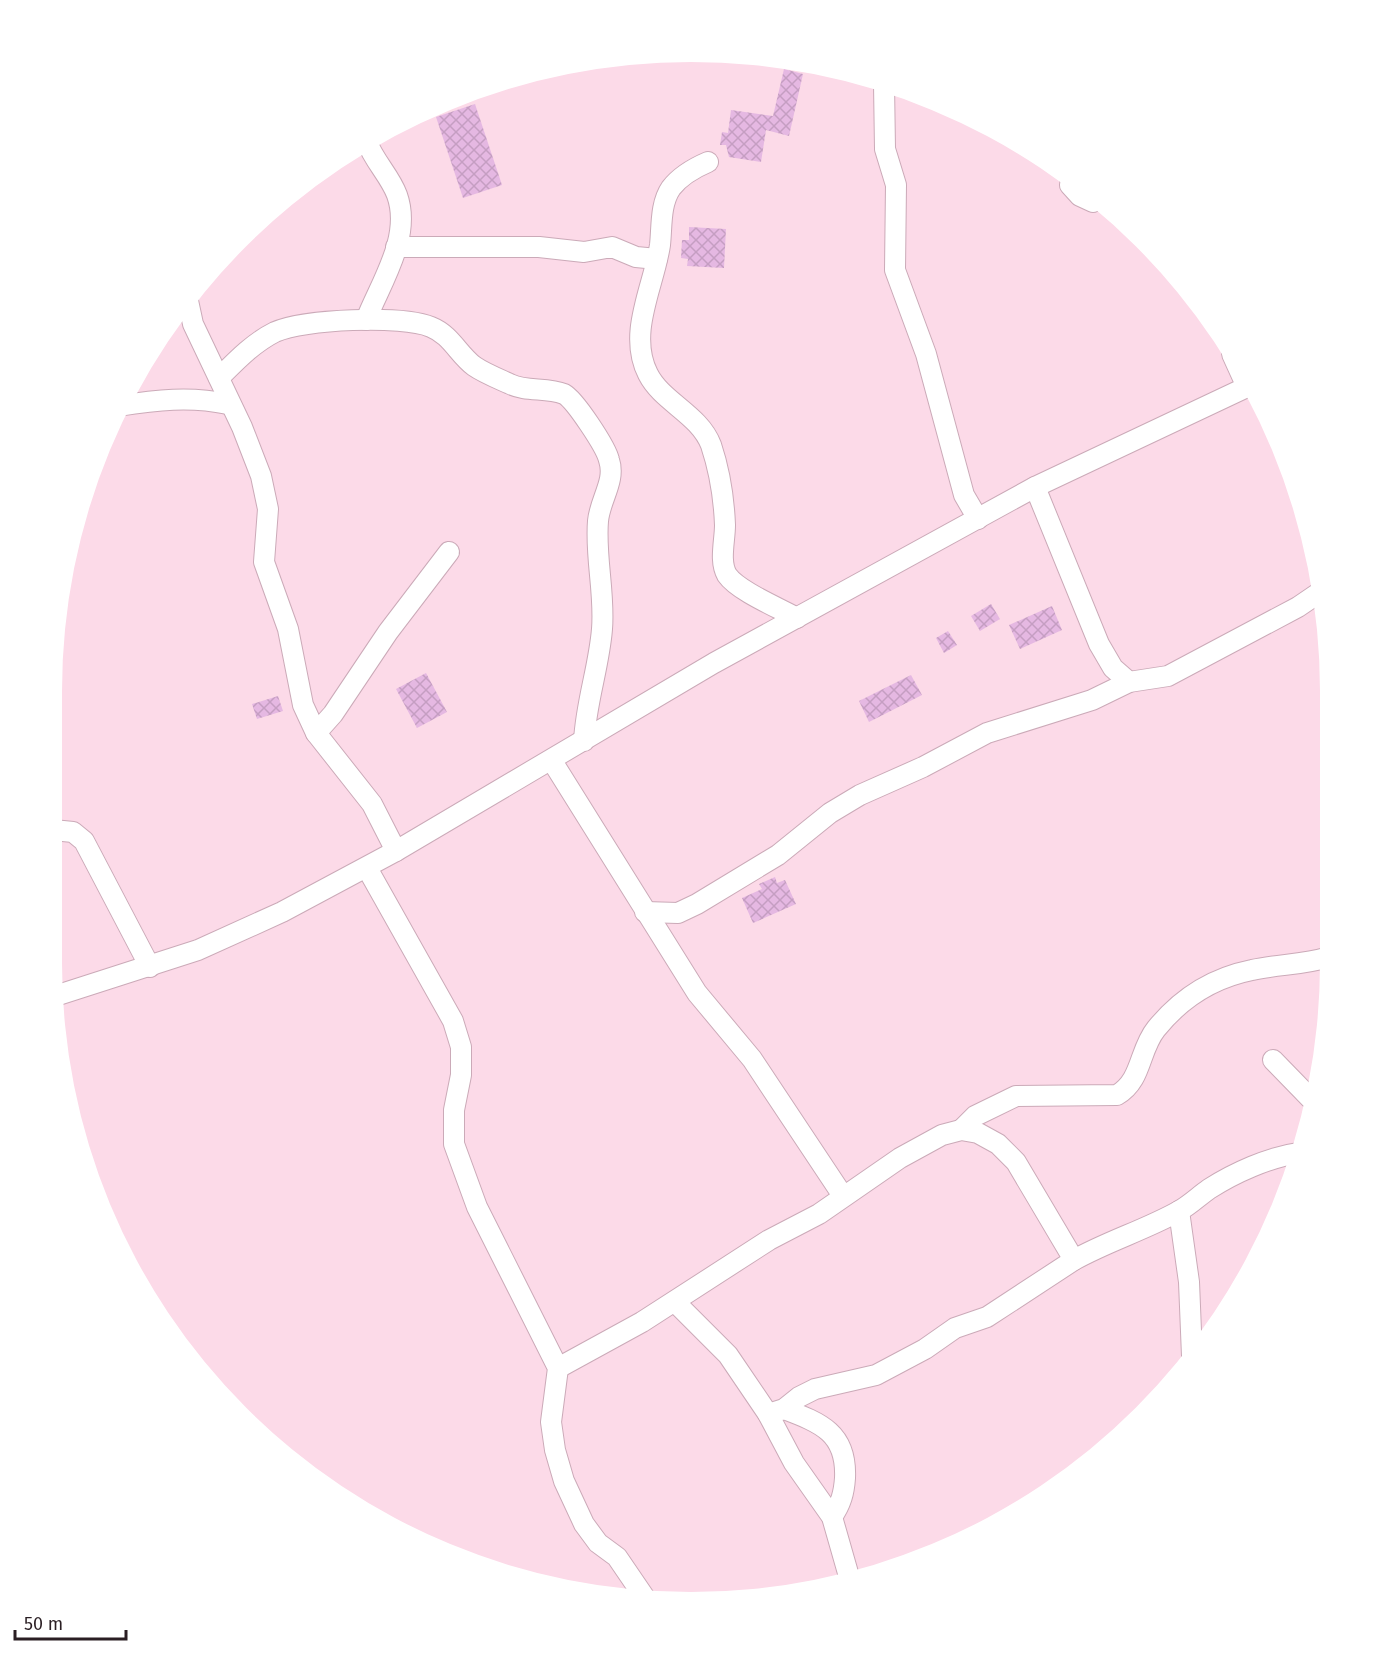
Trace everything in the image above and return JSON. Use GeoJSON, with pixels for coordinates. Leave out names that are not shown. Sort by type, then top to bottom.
{"type":"FeatureCollection","features":[{"type":"Feature","properties":{"kind":"street"},"geometry":{"type":"LineString","coordinates":[[884,92],[885,149],[896,185],[895,270],[926,354],[964,495],[978,519]]}},
{"type":"Feature","properties":{"kind":"street"},"geometry":{"type":"LineString","coordinates":[[366,320],[396,247],[401,224],[397,196],[371,149]]}},
{"type":"Feature","properties":{"kind":"street"},"geometry":{"type":"LineString","coordinates":[[708,162],[689,171],[670,189],[644,306],[642,360],[649,376],[663,393],[683,409],[710,442],[717,466],[725,524],[723,556],[726,573],[735,583],[797,618]]}},
{"type":"Feature","properties":{"kind":"street"},"geometry":{"type":"LineString","coordinates":[[396,247],[539,247],[584,252],[612,247],[636,256],[654,268]]}},
{"type":"Feature","properties":{"kind":"street"},"geometry":{"type":"LineString","coordinates":[[190,310],[193,324],[219,378],[228,404],[242,428],[261,476],[268,509],[264,562],[270,585],[288,629],[303,705],[316,733],[361,788],[396,851]]}},
{"type":"Feature","properties":{"kind":"street"},"geometry":{"type":"LineString","coordinates":[[219,378],[237,359],[276,331],[297,326],[366,320],[410,321],[431,326],[446,336],[475,367],[513,386],[563,394],[579,406],[609,457],[613,472],[601,500],[598,521],[602,628],[585,713],[584,741]]}},
{"type":"Feature","properties":{"kind":"street"},"geometry":{"type":"LineString","coordinates":[[63,994],[198,950],[282,912],[367,868],[714,663],[978,519],[1035,488],[1243,390]]}},
{"type":"Feature","properties":{"kind":"street"},"geometry":{"type":"LineString","coordinates":[[130,404],[189,398],[228,404]]}},
{"type":"Feature","properties":{"kind":"street"},"geometry":{"type":"LineString","coordinates":[[1035,488],[1100,644],[1113,668],[1129,682]]}},
{"type":"Feature","properties":{"kind":"street"},"geometry":{"type":"LineString","coordinates":[[316,733],[333,714],[388,632],[449,552]]}},
{"type":"Feature","properties":{"kind":"street"},"geometry":{"type":"LineString","coordinates":[[645,912],[678,913],[697,904],[778,855],[830,813],[860,795],[923,767],[987,733],[1092,700],[1129,682],[1168,676],[1312,597]]}},
{"type":"Feature","properties":{"kind":"street"},"geometry":{"type":"LineString","coordinates":[[552,760],[697,993],[752,1059],[843,1196]]}},
{"type":"Feature","properties":{"kind":"street"},"geometry":{"type":"LineString","coordinates":[[62,831],[73,832],[84,841],[150,967]]}},
{"type":"Feature","properties":{"kind":"street"},"geometry":{"type":"LineString","coordinates":[[367,868],[453,1021],[461,1047],[461,1075],[454,1110],[454,1144],[477,1207],[558,1368],[550,1422],[555,1450],[571,1502],[598,1543],[617,1557],[640,1590]]}},
{"type":"Feature","properties":{"kind":"street"},"geometry":{"type":"LineString","coordinates":[[960,1130],[975,1116],[1016,1096],[1117,1095],[1133,1080],[1154,1032],[1183,1000],[1218,979],[1252,969],[1307,964],[1320,960]]}},
{"type":"Feature","properties":{"kind":"street"},"geometry":{"type":"LineString","coordinates":[[1273,1060],[1305,1093]]}},
{"type":"Feature","properties":{"kind":"street"},"geometry":{"type":"LineString","coordinates":[[558,1368],[614,1340],[769,1240],[819,1214],[900,1158],[942,1135],[960,1130],[978,1133],[998,1144],[1016,1162],[1074,1260]]}},
{"type":"Feature","properties":{"kind":"street"},"geometry":{"type":"LineString","coordinates":[[776,1411],[815,1389],[876,1375],[925,1349],[955,1328],[987,1317],[1074,1260],[1104,1244],[1179,1211],[1210,1188],[1230,1178],[1260,1164],[1289,1156]]}},
{"type":"Feature","properties":{"kind":"street"},"geometry":{"type":"LineString","coordinates":[[1179,1211],[1189,1282],[1192,1344]]}},
{"type":"Feature","properties":{"kind":"street"},"geometry":{"type":"LineString","coordinates":[[675,1302],[728,1355],[776,1411],[794,1463],[832,1517],[848,1572]]}},
{"type":"Feature","properties":{"kind":"street"},"geometry":{"type":"LineString","coordinates":[[776,1411],[829,1431],[844,1451],[843,1496],[841,1504],[832,1517]]}},
{"type":"Feature","properties":{"kind":"building"},"geometry":{"type":"Polygon","coordinates":[[[784,69],[803,74],[789,136],[766,130],[761,162],[729,157],[726,145],[720,145],[722,132],[728,133],[731,110],[773,116],[784,69]]]}},
{"type":"Feature","properties":{"kind":"building"},"geometry":{"type":"Polygon","coordinates":[[[475,104],[502,185],[463,198],[436,117],[475,104]]]}},
{"type":"Feature","properties":{"kind":"building"},"geometry":{"type":"Polygon","coordinates":[[[689,227],[726,229],[724,268],[687,266],[688,259],[681,258],[682,240],[689,240],[689,227]]]}},
{"type":"Feature","properties":{"kind":"building"},"geometry":{"type":"Polygon","coordinates":[[[991,604],[1000,619],[980,631],[971,616],[991,604]]]}},
{"type":"Feature","properties":{"kind":"building"},"geometry":{"type":"Polygon","coordinates":[[[1052,606],[1062,630],[1020,649],[1009,625],[1052,606]]]}},
{"type":"Feature","properties":{"kind":"building"},"geometry":{"type":"Polygon","coordinates":[[[948,631],[957,645],[944,653],[936,638],[948,631]]]}},
{"type":"Feature","properties":{"kind":"building"},"geometry":{"type":"Polygon","coordinates":[[[426,673],[447,712],[417,728],[396,689],[426,673]]]}},
{"type":"Feature","properties":{"kind":"building"},"geometry":{"type":"Polygon","coordinates":[[[911,675],[922,695],[869,722],[859,701],[911,675]]]}},
{"type":"Feature","properties":{"kind":"building"},"geometry":{"type":"Polygon","coordinates":[[[278,696],[283,711],[257,719],[252,704],[278,696]]]}},
{"type":"Feature","properties":{"kind":"building"},"geometry":{"type":"Polygon","coordinates":[[[775,877],[777,883],[785,880],[796,904],[753,923],[742,898],[762,889],[759,884],[775,877]]]}}]}
